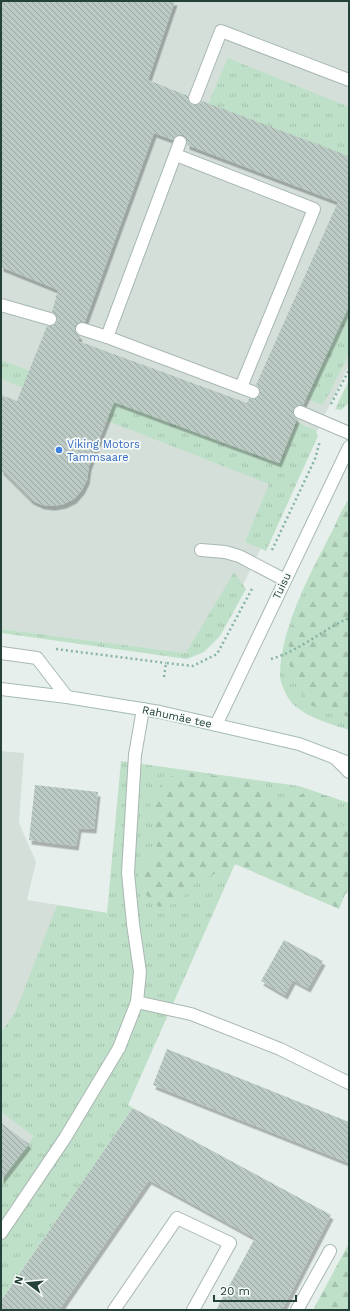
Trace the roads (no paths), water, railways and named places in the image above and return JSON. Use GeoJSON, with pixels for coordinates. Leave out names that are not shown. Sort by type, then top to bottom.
{"type":"FeatureCollection","features":[{"type":"Feature","properties":{"kind":"street"},"geometry":{"type":"LineString","coordinates":[[195,98],[221,31],[349,80]]}},
{"type":"Feature","properties":{"kind":"street"},"geometry":{"type":"LineString","coordinates":[[107,338],[180,142]]}},
{"type":"Feature","properties":{"kind":"street"},"geometry":{"type":"LineString","coordinates":[[176,155],[314,209],[241,387]]}},
{"type":"Feature","properties":{"kind":"street"},"geometry":{"type":"LineString","coordinates":[[1,305],[50,319]]}},
{"type":"Feature","properties":{"kind":"street"},"geometry":{"type":"LineString","coordinates":[[82,330],[253,392]]}},
{"type":"Feature","properties":{"kind":"street"},"geometry":{"type":"LineString","coordinates":[[300,412],[349,433]]}},
{"type":"Feature","properties":{"kind":"street","name":"Tuisu"},"geometry":{"type":"LineString","coordinates":[[216,725],[349,447]]}},
{"type":"Feature","properties":{"kind":"street"},"geometry":{"type":"LineString","coordinates":[[201,550],[225,552],[239,556],[285,580]]}},
{"type":"Feature","properties":{"kind":"street"},"geometry":{"type":"LineString","coordinates":[[1,653],[37,658],[67,697]]}},
{"type":"Feature","properties":{"kind":"street","name":"Rahumäe tee"},"geometry":{"type":"LineString","coordinates":[[1,689],[67,697],[143,709],[299,744],[349,763]]}},
{"type":"Feature","properties":{"kind":"street"},"geometry":{"type":"LineString","coordinates":[[1,1232],[65,1138],[119,1048],[136,1002],[140,972],[132,924],[128,873],[135,755],[143,709]]}},
{"type":"Feature","properties":{"kind":"street"},"geometry":{"type":"LineString","coordinates":[[334,757],[349,772]]}},
{"type":"Feature","properties":{"kind":"street"},"geometry":{"type":"LineString","coordinates":[[136,1002],[191,1014],[280,1049],[349,1083]]}},
{"type":"Feature","properties":{"kind":"street"},"geometry":{"type":"LineString","coordinates":[[114,1310],[176,1218],[230,1243],[193,1310]]}},
{"type":"Feature","properties":{"kind":"street"},"geometry":{"type":"LineString","coordinates":[[297,1310],[330,1251]]}},
{"type":"Feature","properties":{"kind":"place","name":"Viking Motors Tammsaare"},"geometry":{"type":"Point","coordinates":[59,450]}}]}
